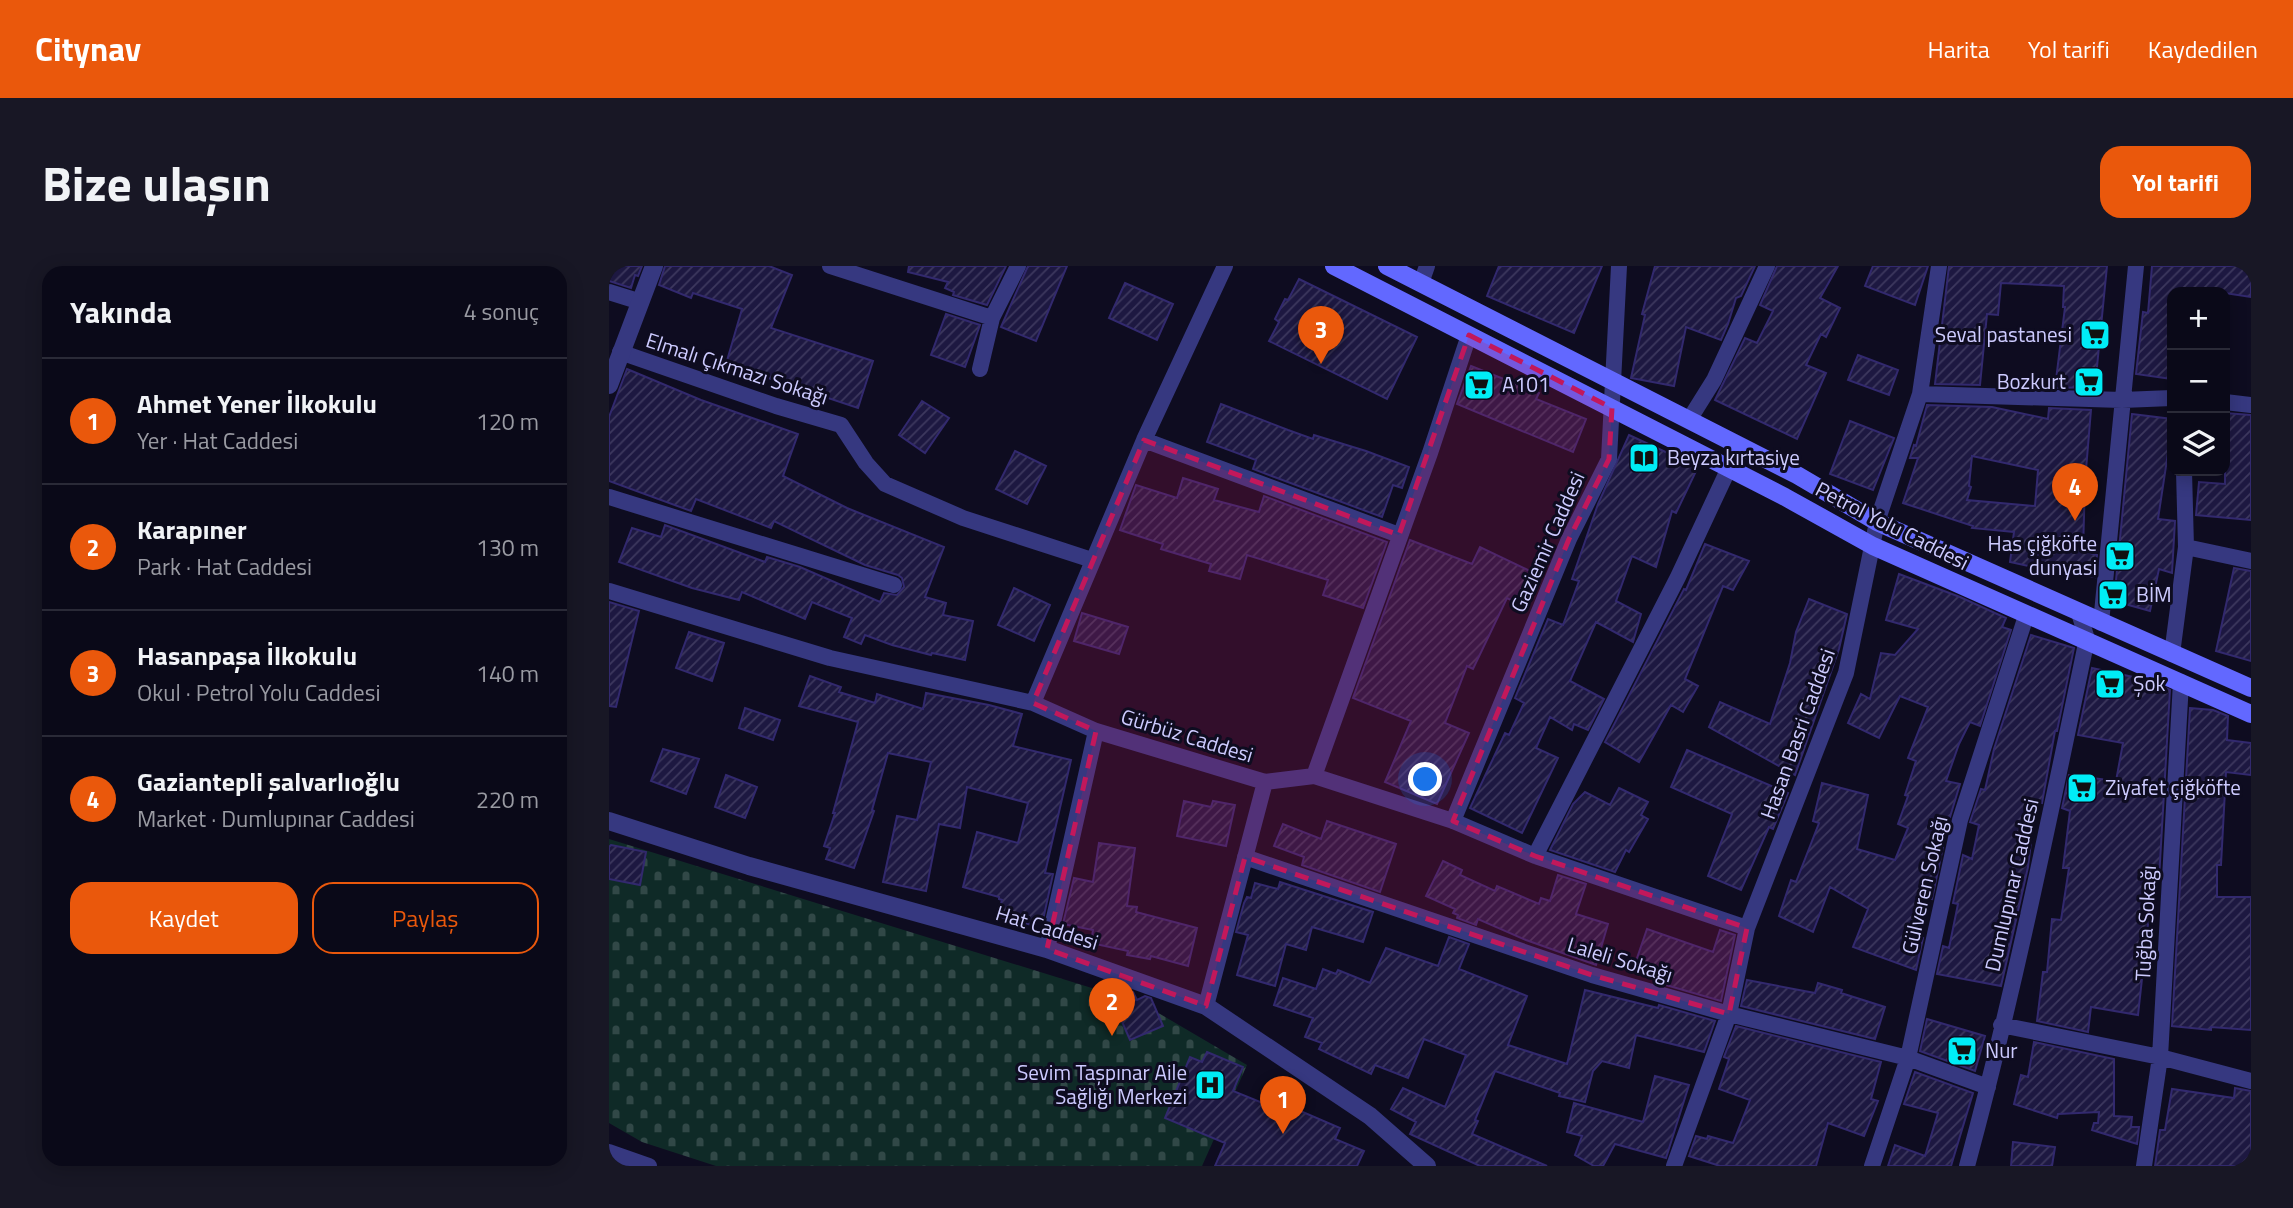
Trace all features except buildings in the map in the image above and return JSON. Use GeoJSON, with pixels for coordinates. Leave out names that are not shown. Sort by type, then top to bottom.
{"type":"FeatureCollection","features":[{"type":"Feature","properties":{"kind":"main road","name":"Petrol Yolu Caddesi"},"geometry":{"type":"LineString","coordinates":[[1334,266],[1729,468],[1873,546],[2251,714]]}},
{"type":"Feature","properties":{"kind":"main road","name":"Petrol Yolu Caddesi"},"geometry":{"type":"LineString","coordinates":[[1387,266],[1797,475],[1877,522],[2251,688]]}},
{"type":"Feature","properties":{"kind":"street"},"geometry":{"type":"LineString","coordinates":[[609,385],[654,266]]}},
{"type":"Feature","properties":{"kind":"street"},"geometry":{"type":"LineString","coordinates":[[830,266],[992,318]]}},
{"type":"Feature","properties":{"kind":"street"},"geometry":{"type":"LineString","coordinates":[[979,369],[992,318],[1019,266]]}},
{"type":"Feature","properties":{"kind":"street"},"geometry":{"type":"LineString","coordinates":[[1033,704],[1144,440],[1226,266]]}},
{"type":"Feature","properties":{"kind":"street"},"geometry":{"type":"LineString","coordinates":[[1421,284],[1427,266]]}},
{"type":"Feature","properties":{"kind":"street","name":"Gaziemir Caddesi"},"geometry":{"type":"LineString","coordinates":[[1453,821],[1569,539],[1609,459],[1619,266]]}},
{"type":"Feature","properties":{"kind":"street"},"geometry":{"type":"LineString","coordinates":[[1689,420],[1714,380],[1767,266]]}},
{"type":"Feature","properties":{"kind":"street","name":"Hasan Basri Caddesi"},"geometry":{"type":"LineString","coordinates":[[1674,1166],[1730,1014],[1747,928],[1846,673],[1877,522],[1920,394],[1939,266]]}},
{"type":"Feature","properties":{"kind":"street"},"geometry":{"type":"LineString","coordinates":[[2101,622],[2136,266]]}},
{"type":"Feature","properties":{"kind":"street"},"geometry":{"type":"LineString","coordinates":[[609,292],[641,302]]}},
{"type":"Feature","properties":{"kind":"street"},"geometry":{"type":"LineString","coordinates":[[1314,776],[1430,453],[1469,335]]}},
{"type":"Feature","properties":{"kind":"street","name":"Elmalı Çıkmazı Sokağı"},"geometry":{"type":"LineString","coordinates":[[620,352],[776,406],[841,425],[866,463],[885,484],[963,518],[1093,560]]}},
{"type":"Feature","properties":{"kind":"street"},"geometry":{"type":"LineString","coordinates":[[1920,394],[2122,400],[2167,398]]}},
{"type":"Feature","properties":{"kind":"street"},"geometry":{"type":"LineString","coordinates":[[2230,403],[2251,405]]}},
{"type":"Feature","properties":{"kind":"street"},"geometry":{"type":"LineString","coordinates":[[1144,440],[1399,535]]}},
{"type":"Feature","properties":{"kind":"street"},"geometry":{"type":"LineString","coordinates":[[1535,856],[1678,577],[1729,468]]}},
{"type":"Feature","properties":{"kind":"street"},"geometry":{"type":"LineString","coordinates":[[2172,654],[2186,547],[2184,476]]}},
{"type":"Feature","properties":{"kind":"street"},"geometry":{"type":"LineString","coordinates":[[609,497],[894,585]]}},
{"type":"Feature","properties":{"kind":"street"},"geometry":{"type":"LineString","coordinates":[[2186,547],[2251,561]]}},
{"type":"Feature","properties":{"kind":"street","name":"Gürbüz Caddesi"},"geometry":{"type":"LineString","coordinates":[[609,591],[830,658],[1033,704],[1096,731],[1265,782],[1314,776],[1453,821],[1535,856],[1747,928]]}},
{"type":"Feature","properties":{"kind":"street","name":"Dumlupınar Caddesi"},"geometry":{"type":"LineString","coordinates":[[1967,1166],[2045,841],[2087,639],[2079,613]]}},
{"type":"Feature","properties":{"kind":"street","name":"Gülveren Sokağı"},"geometry":{"type":"LineString","coordinates":[[1872,1166],[1908,1058],[1961,820],[2026,616]]}},
{"type":"Feature","properties":{"kind":"street","name":"Tuğba Sokağı"},"geometry":{"type":"LineString","coordinates":[[2144,1166],[2159,1057],[2181,682]]}},
{"type":"Feature","properties":{"kind":"street"},"geometry":{"type":"LineString","coordinates":[[1047,949],[1096,731]]}},
{"type":"Feature","properties":{"kind":"street"},"geometry":{"type":"LineString","coordinates":[[1206,1006],[1265,782]]}},
{"type":"Feature","properties":{"kind":"street","name":"Hat Caddesi"},"geometry":{"type":"LineString","coordinates":[[609,821],[749,866],[1047,949],[1206,1006],[1370,1116],[1427,1166]]}},
{"type":"Feature","properties":{"kind":"street","name":"Laleli Sokağı"},"geometry":{"type":"LineString","coordinates":[[1245,858],[1592,975],[1730,1014],[1908,1058],[1988,1087]]}},
{"type":"Feature","properties":{"kind":"street"},"geometry":{"type":"LineString","coordinates":[[2001,1025],[2159,1057],[2251,1081]]}},
{"type":"Feature","properties":{"kind":"street"},"geometry":{"type":"LineString","coordinates":[[609,1152],[649,1166]]}},
{"type":"Feature","properties":{"kind":"highlighted area"},"geometry":{"type":"Polygon","coordinates":[[[1469,335],[1612,408],[1609,459],[1569,539],[1453,821],[1535,856],[1747,928],[1729,1014],[1592,975],[1245,857],[1206,1006],[1047,949],[1096,731],[1033,703],[1144,440],[1399,535],[1469,335]]]}},
{"type":"Feature","properties":{"kind":"green space"},"geometry":{"type":"Polygon","coordinates":[[[609,839],[1095,989],[1155,1011],[1247,1065],[1202,1166],[716,1166],[642,1142],[609,1123],[609,839]]]}},
{"type":"Feature","properties":{"kind":"place","name":"Seval pastanesi"},"geometry":{"type":"Point","coordinates":[2095,335]}},
{"type":"Feature","properties":{"kind":"place","name":"Hasanpaşa İlkokulu"},"geometry":{"type":"Point","coordinates":[1321,364]}},
{"type":"Feature","properties":{"kind":"place","name":"Bozkurt"},"geometry":{"type":"Point","coordinates":[2089,382]}},
{"type":"Feature","properties":{"kind":"place","name":"A101"},"geometry":{"type":"Point","coordinates":[1479,385]}},
{"type":"Feature","properties":{"kind":"place","name":"Beyza kırtasiye"},"geometry":{"type":"Point","coordinates":[1644,458]}},
{"type":"Feature","properties":{"kind":"place","name":"Gaziantepli şalvarlıoğlu"},"geometry":{"type":"Point","coordinates":[2075,521]}},
{"type":"Feature","properties":{"kind":"place","name":"Has çiğköfte dunyasi"},"geometry":{"type":"Point","coordinates":[2120,556]}},
{"type":"Feature","properties":{"kind":"place","name":"BİM"},"geometry":{"type":"Point","coordinates":[2113,595]}},
{"type":"Feature","properties":{"kind":"place","name":"Şok"},"geometry":{"type":"Point","coordinates":[2110,684]}},
{"type":"Feature","properties":{"kind":"place","name":"Ziyafet çiğköfte"},"geometry":{"type":"Point","coordinates":[2082,788]}},
{"type":"Feature","properties":{"kind":"place","name":"Karapıner"},"geometry":{"type":"Point","coordinates":[1112,1036]}},
{"type":"Feature","properties":{"kind":"place","name":"Nur"},"geometry":{"type":"Point","coordinates":[1962,1051]}},
{"type":"Feature","properties":{"kind":"place","name":"Sevim Taşpınar Aile Sağlığı Merkezi"},"geometry":{"type":"Point","coordinates":[1210,1085]}},
{"type":"Feature","properties":{"kind":"place","name":"Ahmet Yener İlkokulu"},"geometry":{"type":"Point","coordinates":[1283,1134]}}]}
